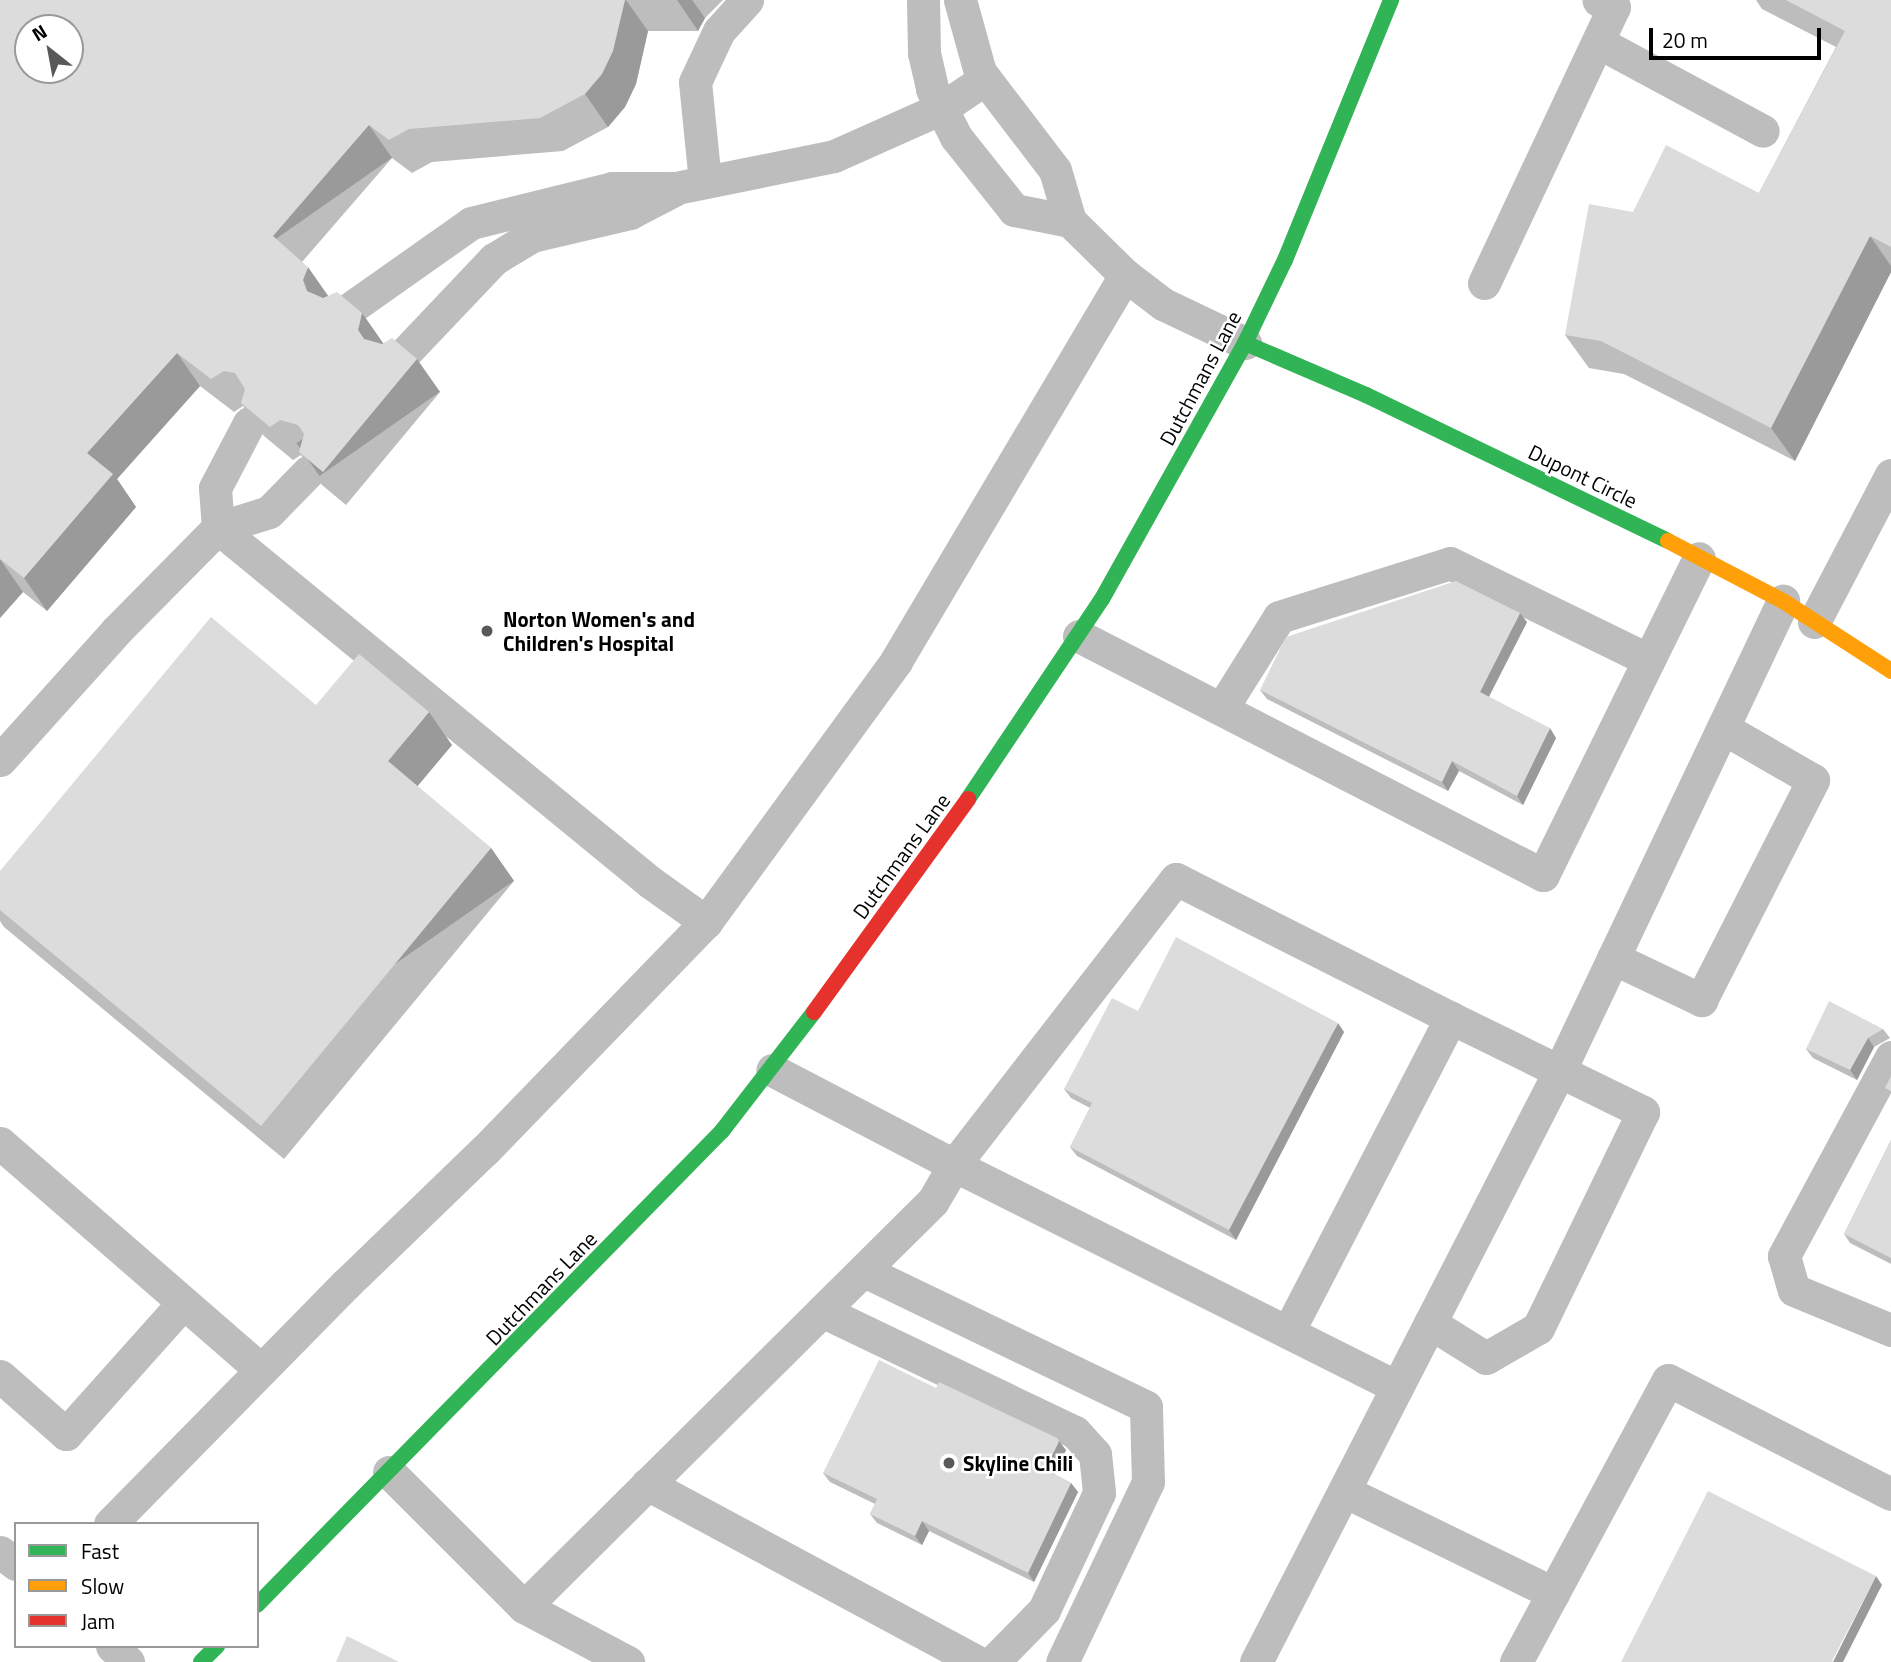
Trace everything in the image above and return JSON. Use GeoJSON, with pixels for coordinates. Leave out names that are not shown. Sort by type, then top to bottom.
{"type":"FeatureCollection","features":[{"type":"Feature","properties":{"kind":"street","name":"Dutchmans Lane"},"geometry":{"type":"LineString","coordinates":[[259,1603],[722,1131],[772,1070],[963,807],[1079,636],[1245,343],[1285,260],[1391,0]]}},
{"type":"Feature","properties":{"kind":"street","name":"Dupont Circle"},"geometry":{"type":"LineString","coordinates":[[1245,343],[1366,395],[1608,510],[1783,601],[1891,671]]}},
{"type":"Feature","properties":{"kind":"street"},"geometry":{"type":"LineString","coordinates":[[201,1662],[214,1648]]}},
{"type":"Feature","properties":{"kind":"lane"},"geometry":{"type":"LineString","coordinates":[[690,185],[695,82],[719,31],[747,0]]}},
{"type":"Feature","properties":{"kind":"lane"},"geometry":{"type":"LineString","coordinates":[[923,0],[924,52],[932,89],[956,137],[1014,210],[1070,221]]}},
{"type":"Feature","properties":{"kind":"lane"},"geometry":{"type":"LineString","coordinates":[[960,0],[980,72],[1055,170],[1070,221],[1125,275],[1163,304],[1245,343]]}},
{"type":"Feature","properties":{"kind":"lane"},"geometry":{"type":"LineString","coordinates":[[1484,283],[1598,42],[1609,2]]}},
{"type":"Feature","properties":{"kind":"lane"},"geometry":{"type":"LineString","coordinates":[[1598,42],[1763,131]]}},
{"type":"Feature","properties":{"kind":"lane"},"geometry":{"type":"LineString","coordinates":[[354,319],[471,223],[612,188],[690,185],[834,156],[942,108],[985,79]]}},
{"type":"Feature","properties":{"kind":"lane"},"geometry":{"type":"LineString","coordinates":[[400,358],[494,259],[532,236],[630,213],[690,185]]}},
{"type":"Feature","properties":{"kind":"lane"},"geometry":{"type":"LineString","coordinates":[[112,1522],[261,1370],[485,1150],[706,922],[896,661],[1125,275]]}},
{"type":"Feature","properties":{"kind":"lane"},"geometry":{"type":"LineString","coordinates":[[257,430],[215,488],[218,528],[639,873],[706,922]]}},
{"type":"Feature","properties":{"kind":"lane"},"geometry":{"type":"LineString","coordinates":[[0,760],[116,631],[218,528],[269,512],[308,472]]}},
{"type":"Feature","properties":{"kind":"lane"},"geometry":{"type":"LineString","coordinates":[[1814,622],[1891,475]]}},
{"type":"Feature","properties":{"kind":"lane"},"geometry":{"type":"LineString","coordinates":[[1079,636],[1543,875],[1699,558]]}},
{"type":"Feature","properties":{"kind":"lane"},"geometry":{"type":"LineString","coordinates":[[1222,708],[1279,617],[1451,563],[1649,660]]}},
{"type":"Feature","properties":{"kind":"lane"},"geometry":{"type":"LineString","coordinates":[[1256,1662],[1559,1072],[1783,601]]}},
{"type":"Feature","properties":{"kind":"lane"},"geometry":{"type":"LineString","coordinates":[[1613,958],[1701,1000],[1813,780],[1723,727]]}},
{"type":"Feature","properties":{"kind":"lane"},"geometry":{"type":"LineString","coordinates":[[524,1607],[933,1201],[954,1165],[1176,879],[1643,1112],[1538,1328],[1486,1358],[1430,1323]]}},
{"type":"Feature","properties":{"kind":"lane"},"geometry":{"type":"LineString","coordinates":[[1288,1332],[1451,1018]]}},
{"type":"Feature","properties":{"kind":"lane"},"geometry":{"type":"LineString","coordinates":[[1891,1057],[1784,1256],[1794,1290],[1891,1330]]}},
{"type":"Feature","properties":{"kind":"lane"},"geometry":{"type":"LineString","coordinates":[[772,1070],[954,1165],[1397,1387]]}},
{"type":"Feature","properties":{"kind":"lane"},"geometry":{"type":"LineString","coordinates":[[0,1143],[261,1370]]}},
{"type":"Feature","properties":{"kind":"lane"},"geometry":{"type":"LineString","coordinates":[[864,1270],[1146,1407],[1148,1482],[1062,1662]]}},
{"type":"Feature","properties":{"kind":"lane"},"geometry":{"type":"LineString","coordinates":[[0,1376],[66,1434],[183,1303]]}},
{"type":"Feature","properties":{"kind":"lane"},"geometry":{"type":"LineString","coordinates":[[822,1311],[1075,1432],[1095,1454],[1098,1493],[1044,1610],[993,1662]]}},
{"type":"Feature","properties":{"kind":"lane"},"geometry":{"type":"LineString","coordinates":[[1516,1662],[1668,1380],[1891,1493]]}},
{"type":"Feature","properties":{"kind":"lane"},"geometry":{"type":"LineString","coordinates":[[389,1472],[524,1607],[628,1662]]}},
{"type":"Feature","properties":{"kind":"lane"},"geometry":{"type":"LineString","coordinates":[[647,1484],[976,1662]]}},
{"type":"Feature","properties":{"kind":"lane"},"geometry":{"type":"LineString","coordinates":[[1343,1491],[1553,1593]]}},
{"type":"Feature","properties":{"kind":"lane"},"geometry":{"type":"LineString","coordinates":[[114,1648],[128,1662]]}},
{"type":"Feature","properties":{"kind":"building"},"geometry":{"type":"Polygon","coordinates":[[[0,0],[625,0],[613,51],[602,74],[585,94],[540,118],[409,129],[389,140],[369,125],[273,236],[308,267],[303,280],[307,291],[323,298],[337,292],[362,313],[358,330],[364,339],[382,344],[392,338],[417,359],[323,472],[299,452],[304,434],[298,425],[280,420],[270,427],[241,403],[245,389],[235,373],[224,371],[211,379],[177,353],[87,453],[113,474],[24,578],[0,559],[0,0]]]}},
{"type":"Feature","properties":{"kind":"building"},"geometry":{"type":"Polygon","coordinates":[[[1786,0],[1891,0],[1891,247],[1870,236],[1771,428],[1601,341],[1565,335],[1589,204],[1633,212],[1666,145],[1759,193],[1845,31],[1786,0]]]}},
{"type":"Feature","properties":{"kind":"building"},"geometry":{"type":"Polygon","coordinates":[[[1456,581],[1520,613],[1480,692],[1550,728],[1517,796],[1452,761],[1442,782],[1260,690],[1286,637],[1456,581]]]}},
{"type":"Feature","properties":{"kind":"building"},"geometry":{"type":"Polygon","coordinates":[[[211,617],[316,705],[359,654],[429,712],[388,761],[491,848],[261,1126],[0,910],[0,871],[211,617]]]}},
{"type":"Feature","properties":{"kind":"building"},"geometry":{"type":"Polygon","coordinates":[[[1176,937],[1338,1023],[1229,1230],[1070,1147],[1092,1103],[1064,1089],[1112,998],[1138,1011],[1176,937]]]}},
{"type":"Feature","properties":{"kind":"building"},"geometry":{"type":"Polygon","coordinates":[[[1829,1001],[1883,1029],[1868,1038],[1850,1070],[1806,1049],[1829,1001]]]}},
{"type":"Feature","properties":{"kind":"building"},"geometry":{"type":"Polygon","coordinates":[[[1891,1076],[1891,1091],[1885,1088],[1891,1076]]]}},
{"type":"Feature","properties":{"kind":"building"},"geometry":{"type":"Polygon","coordinates":[[[1891,1140],[1891,1258],[1844,1234],[1891,1140]]]}},
{"type":"Feature","properties":{"kind":"building","name":"Skyline Chili"},"geometry":{"type":"Polygon","coordinates":[[[879,1360],[936,1388],[939,1382],[1057,1438],[1059,1441],[1045,1470],[1071,1483],[1028,1573],[922,1521],[915,1536],[870,1514],[877,1499],[823,1473],[879,1360]]]}},
{"type":"Feature","properties":{"kind":"building"},"geometry":{"type":"Polygon","coordinates":[[[1708,1491],[1876,1576],[1832,1661],[1834,1662],[1621,1662],[1708,1491]]]}},
{"type":"Feature","properties":{"kind":"building"},"geometry":{"type":"Polygon","coordinates":[[[347,1636],[399,1662],[336,1662],[347,1636]]]}},
{"type":"Feature","properties":{"kind":"traffic: fast"},"geometry":{"type":"LineString","coordinates":[[968,799],[1102,599],[1245,343],[1285,260],[1391,0]]}},
{"type":"Feature","properties":{"kind":"traffic: fast"},"geometry":{"type":"LineString","coordinates":[[1245,343],[1366,395],[1668,541]]}},
{"type":"Feature","properties":{"kind":"traffic: fast"},"geometry":{"type":"LineString","coordinates":[[259,1603],[722,1131],[814,1012]]}},
{"type":"Feature","properties":{"kind":"traffic: fast"},"geometry":{"type":"LineString","coordinates":[[201,1662],[215,1648]]}},
{"type":"Feature","properties":{"kind":"traffic: slow"},"geometry":{"type":"LineString","coordinates":[[1668,541],[1783,601],[1891,671]]}},
{"type":"Feature","properties":{"kind":"traffic: jam"},"geometry":{"type":"LineString","coordinates":[[814,1012],[968,799]]}},
{"type":"Feature","properties":{"kind":"place","name":"Norton Women's and Children's Hospital"},"geometry":{"type":"Point","coordinates":[487,631]}},
{"type":"Feature","properties":{"kind":"place","name":"Skyline Chili"},"geometry":{"type":"Point","coordinates":[949,1463]}}]}
